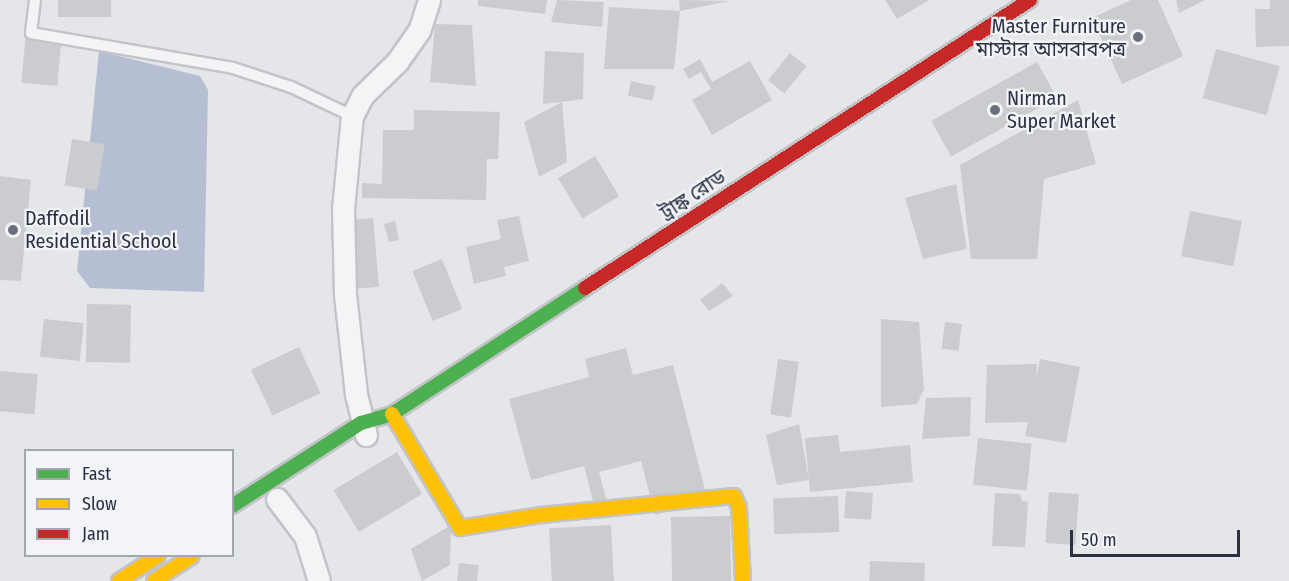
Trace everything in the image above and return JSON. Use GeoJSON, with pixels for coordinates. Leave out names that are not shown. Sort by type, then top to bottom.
{"type":"FeatureCollection","features":[{"type":"Feature","properties":{"kind":"main road","name":"ট্রাঙ্ক রোড"},"geometry":{"type":"LineString","coordinates":[[234,505],[366,431],[1030,0]]}},
{"type":"Feature","properties":{"kind":"main road"},"geometry":{"type":"LineString","coordinates":[[392,414],[460,528],[541,515],[734,496],[739,507],[743,581]]}},
{"type":"Feature","properties":{"kind":"main road"},"geometry":{"type":"LineString","coordinates":[[119,581],[155,557]]}},
{"type":"Feature","properties":{"kind":"main road"},"geometry":{"type":"LineString","coordinates":[[154,581],[189,557]]}},
{"type":"Feature","properties":{"kind":"street"},"geometry":{"type":"LineString","coordinates":[[366,431],[345,295],[343,208],[352,116],[362,96],[398,62],[419,31],[429,0]]}},
{"type":"Feature","properties":{"kind":"street"},"geometry":{"type":"LineString","coordinates":[[277,499],[305,536],[319,581]]}},
{"type":"Feature","properties":{"kind":"lane"},"geometry":{"type":"LineString","coordinates":[[35,0],[31,33],[232,68],[291,87],[352,116]]}},
{"type":"Feature","properties":{"kind":"water"},"geometry":{"type":"Polygon","coordinates":[[[99,51],[200,76],[208,90],[204,292],[90,288],[77,271],[99,51]]]}},
{"type":"Feature","properties":{"kind":"building"},"geometry":{"type":"Polygon","coordinates":[[[58,0],[111,0],[111,17],[58,17],[58,0]]]}},
{"type":"Feature","properties":{"kind":"building"},"geometry":{"type":"Polygon","coordinates":[[[478,0],[547,0],[545,14],[478,6],[478,0]]]}},
{"type":"Feature","properties":{"kind":"building"},"geometry":{"type":"Polygon","coordinates":[[[557,0],[604,2],[602,27],[551,22],[557,0]]]}},
{"type":"Feature","properties":{"kind":"building"},"geometry":{"type":"Polygon","coordinates":[[[679,0],[729,1],[680,11],[679,0]]]}},
{"type":"Feature","properties":{"kind":"building"},"geometry":{"type":"Polygon","coordinates":[[[885,0],[929,0],[897,19],[885,0]]]}},
{"type":"Feature","properties":{"kind":"building","name":"Master Furniture মাস্টার আসবাবপত্র"},"geometry":{"type":"Polygon","coordinates":[[[1131,0],[1158,0],[1183,56],[1122,84],[1092,18],[1131,0]]]}},
{"type":"Feature","properties":{"kind":"building"},"geometry":{"type":"Polygon","coordinates":[[[1176,0],[1205,0],[1179,13],[1176,0]]]}},
{"type":"Feature","properties":{"kind":"building"},"geometry":{"type":"Polygon","coordinates":[[[1270,0],[1289,0],[1289,46],[1256,47],[1255,9],[1270,9],[1270,0]]]}},
{"type":"Feature","properties":{"kind":"building"},"geometry":{"type":"Polygon","coordinates":[[[609,7],[680,11],[674,69],[604,69],[609,7]]]}},
{"type":"Feature","properties":{"kind":"building"},"geometry":{"type":"Polygon","coordinates":[[[435,24],[472,25],[476,86],[430,82],[435,24]]]}},
{"type":"Feature","properties":{"kind":"building"},"geometry":{"type":"Polygon","coordinates":[[[26,31],[62,34],[57,86],[21,83],[26,31]]]}},
{"type":"Feature","properties":{"kind":"building"},"geometry":{"type":"Polygon","coordinates":[[[1216,49],[1280,66],[1267,115],[1203,98],[1216,49]]]}},
{"type":"Feature","properties":{"kind":"building"},"geometry":{"type":"Polygon","coordinates":[[[545,51],[584,53],[583,99],[543,104],[545,51]]]}},
{"type":"Feature","properties":{"kind":"building"},"geometry":{"type":"Polygon","coordinates":[[[790,53],[806,66],[784,93],[768,80],[790,53]]]}},
{"type":"Feature","properties":{"kind":"building"},"geometry":{"type":"Polygon","coordinates":[[[700,59],[712,82],[750,61],[772,100],[712,135],[692,100],[711,89],[701,72],[689,79],[683,69],[700,59]]]}},
{"type":"Feature","properties":{"kind":"building","name":"Nirman Super Market"},"geometry":{"type":"Polygon","coordinates":[[[1037,62],[1057,98],[951,157],[931,121],[1037,62]]]}},
{"type":"Feature","properties":{"kind":"building"},"geometry":{"type":"Polygon","coordinates":[[[631,81],[655,86],[652,101],[628,96],[631,81]]]}},
{"type":"Feature","properties":{"kind":"building"},"geometry":{"type":"Polygon","coordinates":[[[1078,100],[1096,164],[1044,179],[1037,259],[971,259],[960,165],[1078,100]]]}},
{"type":"Feature","properties":{"kind":"building"},"geometry":{"type":"Polygon","coordinates":[[[562,102],[567,162],[539,177],[524,122],[562,102]]]}},
{"type":"Feature","properties":{"kind":"building"},"geometry":{"type":"Polygon","coordinates":[[[414,110],[500,112],[498,159],[487,159],[486,200],[362,198],[362,183],[382,184],[383,130],[414,130],[414,110]]]}},
{"type":"Feature","properties":{"kind":"building"},"geometry":{"type":"Polygon","coordinates":[[[72,139],[105,144],[97,191],[65,185],[72,139]]]}},
{"type":"Feature","properties":{"kind":"building"},"geometry":{"type":"Polygon","coordinates":[[[595,156],[619,196],[582,218],[558,178],[595,156]]]}},
{"type":"Feature","properties":{"kind":"building","name":"Daffodil Residential School"},"geometry":{"type":"Polygon","coordinates":[[[0,176],[31,180],[21,281],[0,280],[0,176]]]}},
{"type":"Feature","properties":{"kind":"building"},"geometry":{"type":"Polygon","coordinates":[[[956,184],[967,249],[923,259],[905,198],[956,184]]]}},
{"type":"Feature","properties":{"kind":"building"},"geometry":{"type":"Polygon","coordinates":[[[1190,211],[1242,221],[1233,266],[1181,256],[1190,211]]]}},
{"type":"Feature","properties":{"kind":"building"},"geometry":{"type":"Polygon","coordinates":[[[519,216],[529,261],[504,267],[506,276],[474,284],[466,247],[501,239],[497,220],[519,216]]]}},
{"type":"Feature","properties":{"kind":"building"},"geometry":{"type":"Polygon","coordinates":[[[373,218],[379,287],[354,289],[348,220],[373,218]]]}},
{"type":"Feature","properties":{"kind":"building"},"geometry":{"type":"Polygon","coordinates":[[[395,221],[399,240],[389,242],[384,224],[395,221]]]}},
{"type":"Feature","properties":{"kind":"building"},"geometry":{"type":"Polygon","coordinates":[[[442,259],[462,309],[433,321],[412,271],[442,259]]]}},
{"type":"Feature","properties":{"kind":"building"},"geometry":{"type":"Polygon","coordinates":[[[722,283],[733,296],[709,311],[700,300],[722,283]]]}},
{"type":"Feature","properties":{"kind":"building"},"geometry":{"type":"Polygon","coordinates":[[[87,304],[131,305],[130,363],[86,362],[87,304]]]}},
{"type":"Feature","properties":{"kind":"building"},"geometry":{"type":"Polygon","coordinates":[[[44,319],[84,323],[80,361],[40,357],[44,319]]]}},
{"type":"Feature","properties":{"kind":"building"},"geometry":{"type":"Polygon","coordinates":[[[881,319],[919,322],[924,389],[917,404],[881,407],[881,319]]]}},
{"type":"Feature","properties":{"kind":"building"},"geometry":{"type":"Polygon","coordinates":[[[945,322],[962,324],[959,351],[942,349],[945,322]]]}},
{"type":"Feature","properties":{"kind":"building"},"geometry":{"type":"Polygon","coordinates":[[[299,347],[321,393],[273,416],[251,369],[299,347]]]}},
{"type":"Feature","properties":{"kind":"building"},"geometry":{"type":"Polygon","coordinates":[[[626,348],[633,375],[673,365],[708,501],[655,515],[641,461],[599,472],[608,505],[595,509],[584,466],[531,480],[509,399],[589,377],[585,359],[626,348]]]}},
{"type":"Feature","properties":{"kind":"building"},"geometry":{"type":"Polygon","coordinates":[[[778,359],[799,362],[791,417],[770,414],[778,359]]]}},
{"type":"Feature","properties":{"kind":"building"},"geometry":{"type":"Polygon","coordinates":[[[1040,359],[1080,367],[1066,443],[1025,436],[1028,422],[985,423],[987,365],[1037,364],[1036,379],[1040,359]]]}},
{"type":"Feature","properties":{"kind":"building"},"geometry":{"type":"Polygon","coordinates":[[[0,371],[38,374],[34,414],[0,411],[0,371]]]}},
{"type":"Feature","properties":{"kind":"building"},"geometry":{"type":"Polygon","coordinates":[[[971,397],[970,436],[922,439],[926,398],[971,397]]]}},
{"type":"Feature","properties":{"kind":"building"},"geometry":{"type":"Polygon","coordinates":[[[799,424],[809,480],[777,485],[766,435],[799,424]]]}},
{"type":"Feature","properties":{"kind":"building"},"geometry":{"type":"Polygon","coordinates":[[[838,435],[840,452],[910,445],[913,482],[810,492],[805,438],[838,435]]]}},
{"type":"Feature","properties":{"kind":"building"},"geometry":{"type":"Polygon","coordinates":[[[978,438],[1032,444],[1027,490],[973,485],[978,438]]]}},
{"type":"Feature","properties":{"kind":"building"},"geometry":{"type":"Polygon","coordinates":[[[397,452],[422,494],[359,532],[334,490],[397,452]]]}},
{"type":"Feature","properties":{"kind":"building"},"geometry":{"type":"Polygon","coordinates":[[[846,491],[873,493],[871,520],[844,518],[846,491]]]}},
{"type":"Feature","properties":{"kind":"building"},"geometry":{"type":"Polygon","coordinates":[[[1049,492],[1079,494],[1075,545],[1045,543],[1049,492]]]}},
{"type":"Feature","properties":{"kind":"building"},"geometry":{"type":"Polygon","coordinates":[[[995,493],[1020,494],[1022,501],[1028,502],[1025,547],[992,546],[995,493]]]}},
{"type":"Feature","properties":{"kind":"building"},"geometry":{"type":"Polygon","coordinates":[[[838,496],[839,532],[774,534],[773,498],[838,496]]]}},
{"type":"Feature","properties":{"kind":"building"},"geometry":{"type":"Polygon","coordinates":[[[730,516],[731,581],[672,581],[671,517],[730,516]]]}},
{"type":"Feature","properties":{"kind":"building"},"geometry":{"type":"Polygon","coordinates":[[[451,525],[450,565],[422,581],[411,549],[451,525]]]}},
{"type":"Feature","properties":{"kind":"building"},"geometry":{"type":"Polygon","coordinates":[[[611,525],[614,581],[552,581],[549,528],[611,525]]]}},
{"type":"Feature","properties":{"kind":"building"},"geometry":{"type":"Polygon","coordinates":[[[870,561],[925,563],[924,581],[869,581],[870,561]]]}},
{"type":"Feature","properties":{"kind":"building"},"geometry":{"type":"Polygon","coordinates":[[[459,563],[479,565],[477,581],[457,581],[459,563]]]}},
{"type":"Feature","properties":{"kind":"traffic: fast"},"geometry":{"type":"LineString","coordinates":[[234,505],[361,423],[392,414],[585,288]]}},
{"type":"Feature","properties":{"kind":"traffic: slow"},"geometry":{"type":"LineString","coordinates":[[392,414],[460,528],[541,515],[734,496],[739,507],[743,581]]}},
{"type":"Feature","properties":{"kind":"traffic: slow"},"geometry":{"type":"LineString","coordinates":[[119,581],[156,557]]}},
{"type":"Feature","properties":{"kind":"traffic: slow"},"geometry":{"type":"LineString","coordinates":[[154,581],[190,557]]}},
{"type":"Feature","properties":{"kind":"traffic: jam"},"geometry":{"type":"LineString","coordinates":[[585,288],[1030,0]]}},
{"type":"Feature","properties":{"kind":"place","name":"Master Furniture মাস্টার আসবাবপত্র"},"geometry":{"type":"Point","coordinates":[1138,37]}},
{"type":"Feature","properties":{"kind":"place","name":"Nirman Super Market"},"geometry":{"type":"Point","coordinates":[995,110]}},
{"type":"Feature","properties":{"kind":"place","name":"Daffodil Residential School"},"geometry":{"type":"Point","coordinates":[13,230]}}]}
